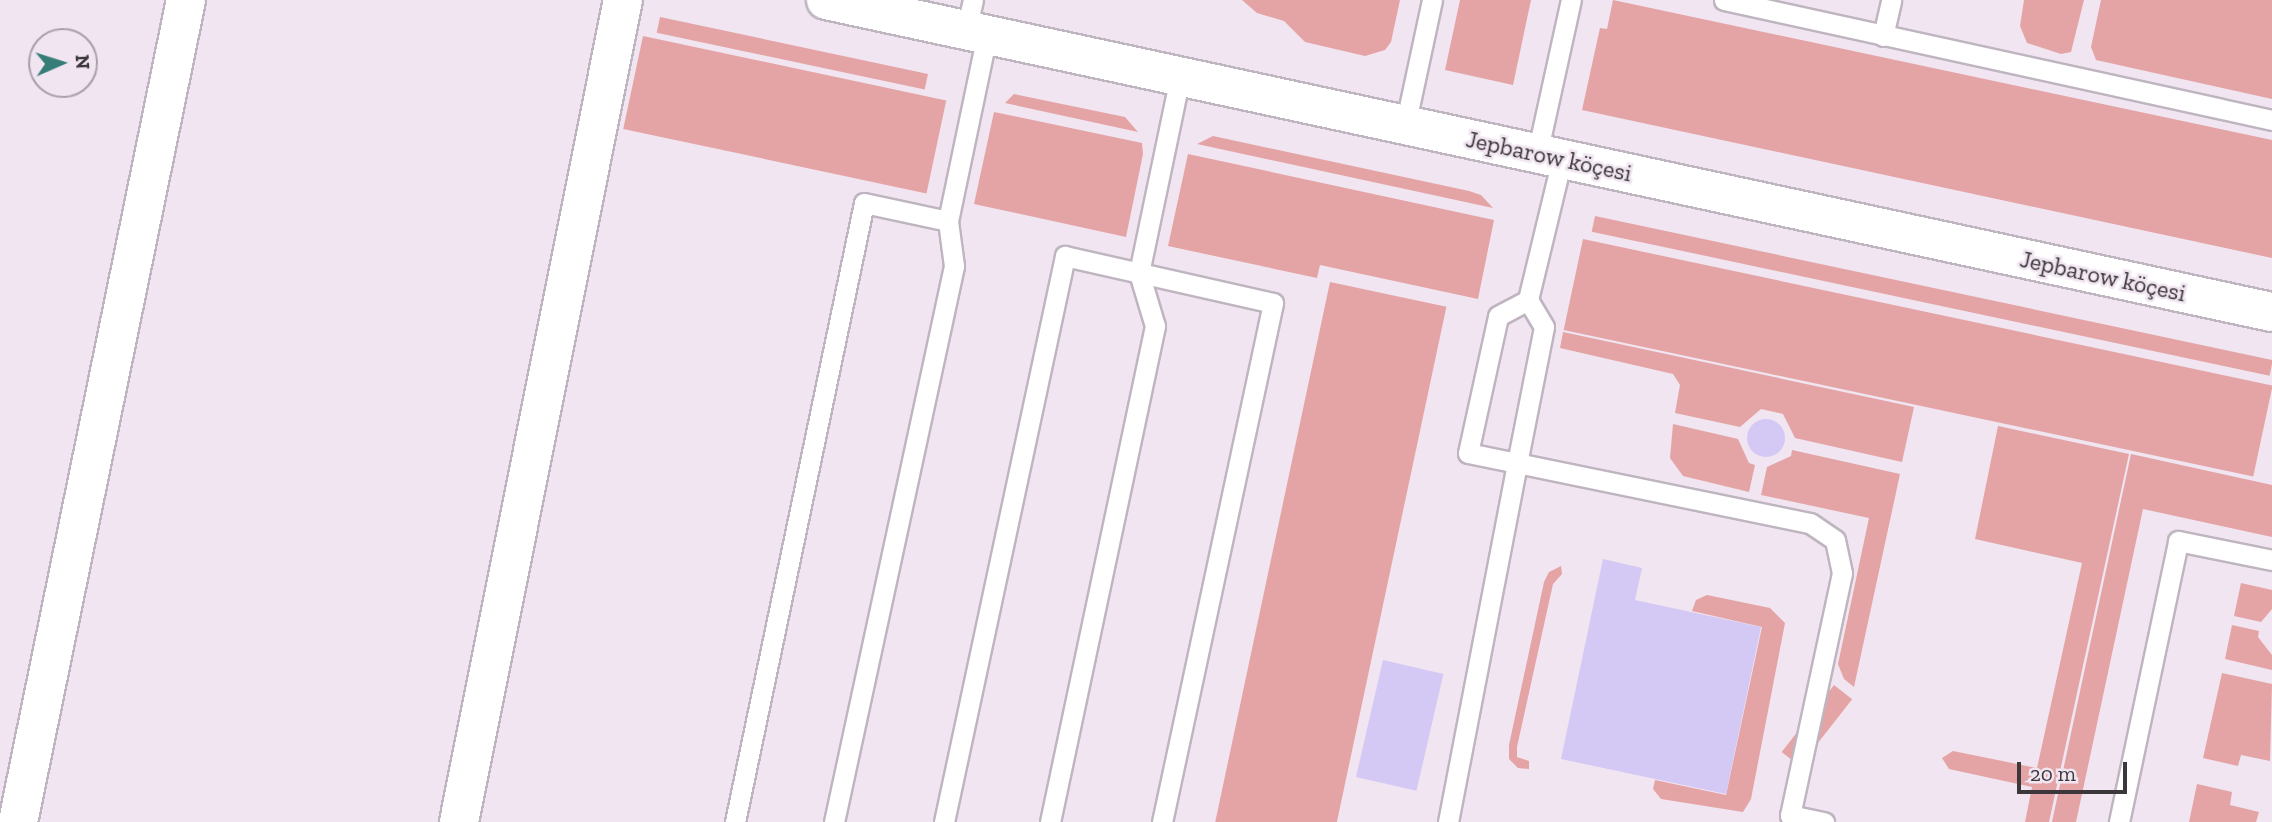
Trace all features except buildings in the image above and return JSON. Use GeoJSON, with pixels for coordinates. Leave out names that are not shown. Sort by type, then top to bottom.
{"type":"FeatureCollection","features":[{"type":"Feature","properties":{"kind":"street"},"geometry":{"type":"LineString","coordinates":[[19,822],[186,0]]}},
{"type":"Feature","properties":{"kind":"street"},"geometry":{"type":"LineString","coordinates":[[459,822],[623,0]]}},
{"type":"Feature","properties":{"kind":"street","name":"Jepbarow köçesi"},"geometry":{"type":"LineString","coordinates":[[826,0],[976,22],[1180,76],[2272,312]]}},
{"type":"Feature","properties":{"kind":"lane"},"geometry":{"type":"LineString","coordinates":[[1405,126],[1432,0]]}},
{"type":"Feature","properties":{"kind":"lane"},"geometry":{"type":"LineString","coordinates":[[1448,822],[1544,327],[1528,300],[1571,0]]}},
{"type":"Feature","properties":{"kind":"lane"},"geometry":{"type":"LineString","coordinates":[[1724,0],[1768,5],[1883,36],[2272,120]]}},
{"type":"Feature","properties":{"kind":"lane"},"geometry":{"type":"LineString","coordinates":[[1883,36],[1891,0]]}},
{"type":"Feature","properties":{"kind":"lane"},"geometry":{"type":"LineString","coordinates":[[834,822],[954,266],[948,220],[976,22]]}},
{"type":"Feature","properties":{"kind":"lane"},"geometry":{"type":"LineString","coordinates":[[1050,822],[1155,326],[1139,273],[1180,76]]}},
{"type":"Feature","properties":{"kind":"lane"},"geometry":{"type":"LineString","coordinates":[[735,822],[864,203],[948,220]]}},
{"type":"Feature","properties":{"kind":"lane"},"geometry":{"type":"LineString","coordinates":[[944,822],[1065,256],[1273,303],[1162,822]]}},
{"type":"Feature","properties":{"kind":"lane"},"geometry":{"type":"LineString","coordinates":[[1528,300],[1498,316],[1468,453],[1810,523],[1835,540],[1842,573],[1789,818],[1824,822]]}},
{"type":"Feature","properties":{"kind":"lane"},"geometry":{"type":"LineString","coordinates":[[2119,822],[2178,541],[2272,561]]}},
{"type":"Feature","properties":{"kind":"shaded area"},"geometry":{"type":"Polygon","coordinates":[[[1242,0],[1400,0],[1391,42],[1385,50],[1365,56],[1305,42],[1284,21],[1257,13],[1242,0]]]}},
{"type":"Feature","properties":{"kind":"shaded area"},"geometry":{"type":"Polygon","coordinates":[[[1460,0],[1531,0],[1513,85],[1445,70],[1460,0]]]}},
{"type":"Feature","properties":{"kind":"shaded area"},"geometry":{"type":"Polygon","coordinates":[[[1613,0],[2272,140],[2272,258],[1582,110],[1600,28],[1607,29],[1613,0]]]}},
{"type":"Feature","properties":{"kind":"shaded area"},"geometry":{"type":"Polygon","coordinates":[[[2024,0],[2084,0],[2071,52],[2061,54],[2027,43],[2020,26],[2024,0]]]}},
{"type":"Feature","properties":{"kind":"shaded area"},"geometry":{"type":"Polygon","coordinates":[[[2101,0],[2272,0],[2272,99],[2096,60],[2091,47],[2101,0]]]}},
{"type":"Feature","properties":{"kind":"shaded area"},"geometry":{"type":"Polygon","coordinates":[[[660,17],[928,74],[925,90],[657,33],[660,17]]]}},
{"type":"Feature","properties":{"kind":"shaded area"},"geometry":{"type":"Polygon","coordinates":[[[643,36],[946,100],[926,193],[623,129],[643,36]]]}},
{"type":"Feature","properties":{"kind":"shaded area"},"geometry":{"type":"Polygon","coordinates":[[[1014,94],[1125,117],[1138,132],[1005,103],[1014,94]]]}},
{"type":"Feature","properties":{"kind":"shaded area"},"geometry":{"type":"Polygon","coordinates":[[[994,112],[1142,143],[1143,154],[1126,237],[974,204],[994,112]]]}},
{"type":"Feature","properties":{"kind":"shaded area"},"geometry":{"type":"Polygon","coordinates":[[[1213,136],[1469,191],[1481,195],[1493,208],[1197,144],[1213,136]]]}},
{"type":"Feature","properties":{"kind":"shaded area"},"geometry":{"type":"Polygon","coordinates":[[[1188,154],[1494,220],[1478,299],[1320,265],[1317,278],[1168,246],[1188,154]]]}},
{"type":"Feature","properties":{"kind":"shaded area"},"geometry":{"type":"Polygon","coordinates":[[[1595,216],[2272,360],[2270,376],[1592,232],[1595,216]]]}},
{"type":"Feature","properties":{"kind":"shaded area"},"geometry":{"type":"Polygon","coordinates":[[[1583,239],[2272,385],[2253,477],[1564,330],[1583,239]]]}},
{"type":"Feature","properties":{"kind":"shaded area"},"geometry":{"type":"Polygon","coordinates":[[[1330,282],[1446,307],[1337,822],[1215,822],[1330,282]]]}},
{"type":"Feature","properties":{"kind":"shaded area"},"geometry":{"type":"Polygon","coordinates":[[[1563,332],[1914,407],[1902,462],[1795,438],[1783,414],[1761,409],[1740,427],[1675,413],[1680,385],[1673,374],[1560,348],[1563,332]]]}},
{"type":"Feature","properties":{"kind":"shaded area"},"geometry":{"type":"Polygon","coordinates":[[[1673,424],[1738,439],[1749,463],[1755,465],[1749,492],[1683,476],[1670,458],[1673,424]]]}},
{"type":"Feature","properties":{"kind":"shaded area"},"geometry":{"type":"Polygon","coordinates":[[[1998,426],[2129,454],[2049,822],[2025,822],[2032,787],[1949,769],[1942,758],[1953,751],[2037,768],[2082,563],[1975,539],[1998,426]]]}},
{"type":"Feature","properties":{"kind":"shaded area"},"geometry":{"type":"Polygon","coordinates":[[[1792,450],[1900,474],[1854,687],[1844,679],[1838,664],[1869,518],[1761,495],[1767,467],[1791,456],[1792,450]]]}},
{"type":"Feature","properties":{"kind":"shaded area"},"geometry":{"type":"Polygon","coordinates":[[[2131,454],[2272,485],[2272,537],[2143,509],[2076,822],[2052,822],[2131,454]]]}},
{"type":"Feature","properties":{"kind":"shaded area"},"geometry":{"type":"Polygon","coordinates":[[[1561,566],[1562,574],[1553,584],[1517,747],[1517,757],[1529,761],[1529,769],[1518,768],[1509,759],[1509,745],[1544,582],[1549,572],[1561,566]]]}},
{"type":"Feature","properties":{"kind":"shaded area"},"geometry":{"type":"Polygon","coordinates":[[[2241,583],[2272,590],[2272,609],[2261,622],[2234,616],[2241,583]]]}},
{"type":"Feature","properties":{"kind":"shaded area"},"geometry":{"type":"Polygon","coordinates":[[[1707,595],[1770,608],[1785,623],[1751,799],[1743,812],[1661,799],[1653,789],[1655,780],[1726,795],[1762,627],[1692,611],[1696,600],[1707,595]]]}},
{"type":"Feature","properties":{"kind":"shaded area"},"geometry":{"type":"Polygon","coordinates":[[[2232,625],[2259,631],[2258,637],[2272,655],[2272,670],[2225,659],[2232,625]]]}},
{"type":"Feature","properties":{"kind":"shaded area"},"geometry":{"type":"Polygon","coordinates":[[[2222,673],[2272,684],[2270,761],[2241,755],[2238,766],[2203,758],[2222,673]]]}},
{"type":"Feature","properties":{"kind":"shaded area"},"geometry":{"type":"Polygon","coordinates":[[[1834,685],[1852,699],[1800,766],[1782,752],[1834,685]]]}},
{"type":"Feature","properties":{"kind":"shaded area"},"geometry":{"type":"Polygon","coordinates":[[[2197,784],[2232,792],[2230,805],[2259,812],[2256,822],[2189,822],[2197,784]]]}}]}
